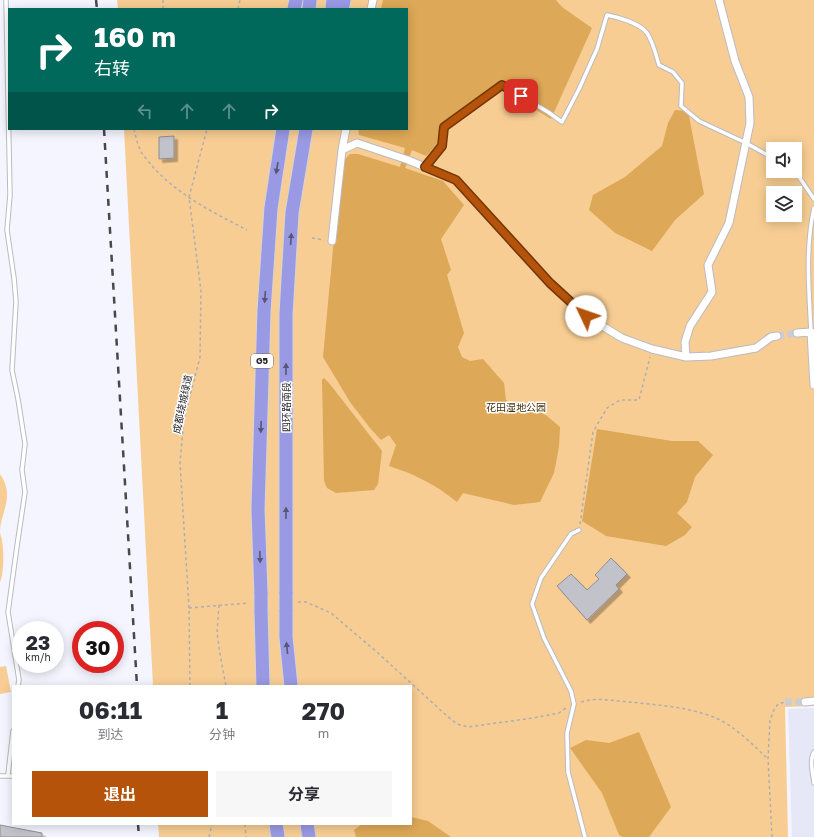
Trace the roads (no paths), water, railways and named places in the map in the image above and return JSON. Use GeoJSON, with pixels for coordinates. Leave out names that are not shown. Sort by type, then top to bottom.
{"type":"FeatureCollection","features":[{"type":"Feature","properties":{"kind":"highway","name":"G5"},"geometry":{"type":"LineString","coordinates":[[263,685],[258,509],[264,311],[271,208],[284,130]]}},
{"type":"Feature","properties":{"kind":"highway","name":"四环路南段"},"geometry":{"type":"LineString","coordinates":[[292,685],[286,637],[286,314],[292,213],[306,130]]}},
{"type":"Feature","properties":{"kind":"highway"},"geometry":{"type":"LineString","coordinates":[[276,825],[278,837]]}},
{"type":"Feature","properties":{"kind":"highway"},"geometry":{"type":"LineString","coordinates":[[307,825],[308,837]]}},
{"type":"Feature","properties":{"kind":"street"},"geometry":{"type":"LineString","coordinates":[[686,357],[685,342],[690,326],[712,292],[708,265],[729,223],[750,123],[749,97],[735,61],[719,0]]}},
{"type":"Feature","properties":{"kind":"street"},"geometry":{"type":"LineString","coordinates":[[332,240],[342,150],[346,130]]}},
{"type":"Feature","properties":{"kind":"street"},"geometry":{"type":"LineString","coordinates":[[342,150],[357,143],[405,159],[456,180],[550,283],[586,316],[622,338],[652,349],[686,357],[711,356],[756,348],[770,337],[777,336]]}},
{"type":"Feature","properties":{"kind":"street"},"geometry":{"type":"LineString","coordinates":[[797,333],[812,332],[814,385]]}},
{"type":"Feature","properties":{"kind":"street"},"geometry":{"type":"LineString","coordinates":[[805,702],[814,701]]}},
{"type":"Feature","properties":{"kind":"lane"},"geometry":{"type":"LineString","coordinates":[[6,0],[8,98]]}},
{"type":"Feature","properties":{"kind":"lane"},"geometry":{"type":"LineString","coordinates":[[425,167],[442,146],[444,127],[502,85],[562,122],[597,49],[607,15],[627,20],[646,32],[655,51],[659,65],[673,72],[682,83],[681,106],[699,121],[766,154]]}},
{"type":"Feature","properties":{"kind":"lane"},"geometry":{"type":"LineString","coordinates":[[9,130],[10,196],[7,230],[16,302],[12,370],[18,399],[24,444],[22,470],[26,492],[8,612],[19,680],[18,685]]}},
{"type":"Feature","properties":{"kind":"lane"},"geometry":{"type":"LineString","coordinates":[[800,178],[814,199]]}},
{"type":"Feature","properties":{"kind":"lane"},"geometry":{"type":"LineString","coordinates":[[812,332],[807,260],[809,228],[814,208]]}},
{"type":"Feature","properties":{"kind":"lane"},"geometry":{"type":"LineString","coordinates":[[579,530],[571,534],[541,578],[532,604],[544,638],[571,691],[574,704],[567,733],[568,772],[585,837]]}},
{"type":"Feature","properties":{"kind":"lane"},"geometry":{"type":"LineString","coordinates":[[8,775],[12,740]]}},
{"type":"Feature","properties":{"kind":"lane"},"geometry":{"type":"LineString","coordinates":[[814,752],[812,756],[814,783]]}},
{"type":"Feature","properties":{"kind":"lane"},"geometry":{"type":"LineString","coordinates":[[0,776],[12,776]]}},
{"type":"Feature","properties":{"kind":"tunnel"},"geometry":{"type":"LineString","coordinates":[[777,336],[797,333]]}},
{"type":"Feature","properties":{"kind":"tunnel"},"geometry":{"type":"LineString","coordinates":[[785,702],[805,702]]}},
{"type":"Feature","properties":{"kind":"railway"},"geometry":{"type":"LineString","coordinates":[[96,0],[97,8]]}},
{"type":"Feature","properties":{"kind":"railway"},"geometry":{"type":"LineString","coordinates":[[104,130],[137,685]]}},
{"type":"Feature","properties":{"kind":"railway"},"geometry":{"type":"LineString","coordinates":[[138,825],[139,837]]}},
{"type":"Feature","properties":{"kind":"park label","name":"花田湿地公园"},"geometry":{"type":"Point","coordinates":[516,407]}}]}
